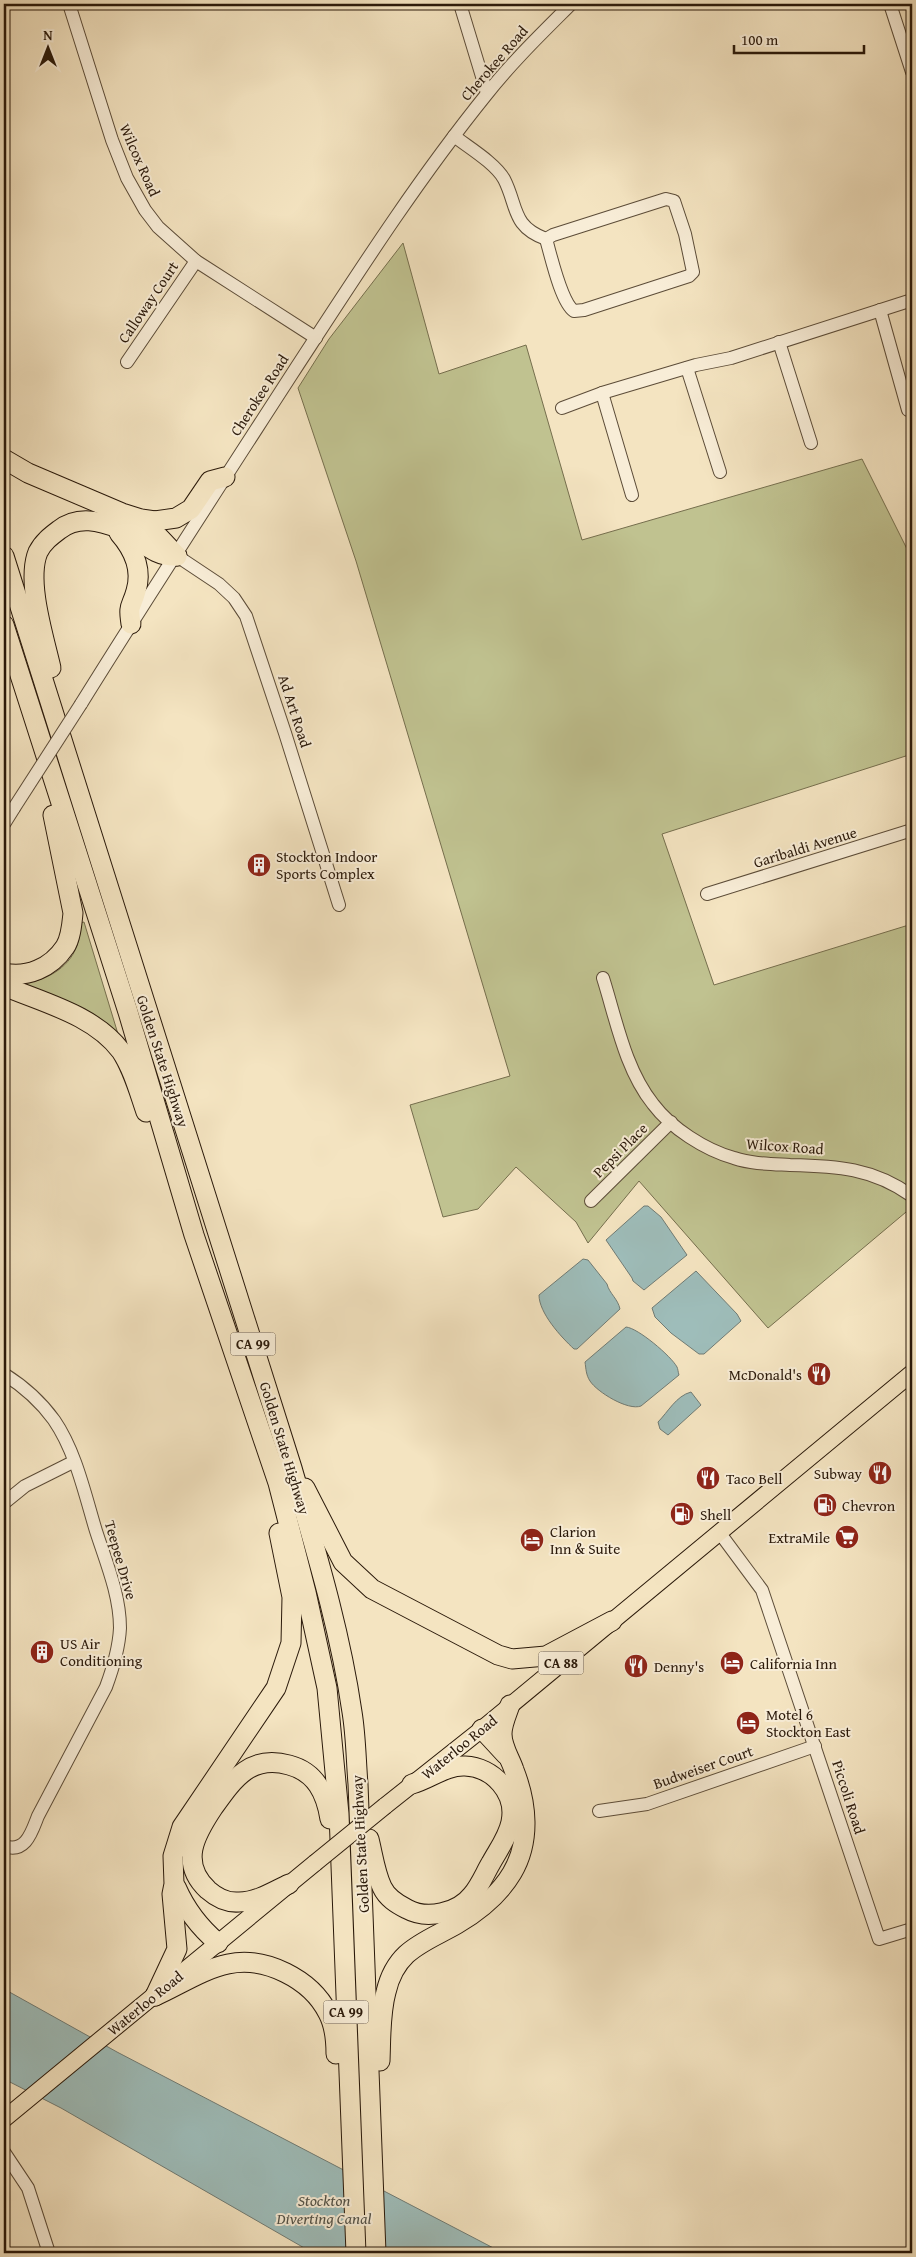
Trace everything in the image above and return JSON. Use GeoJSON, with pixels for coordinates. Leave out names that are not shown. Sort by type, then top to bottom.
{"type":"FeatureCollection","features":[{"type":"Feature","properties":{"kind":"highway"},"geometry":{"type":"LineString","coordinates":[[4,459],[117,520],[133,551],[138,566],[139,577],[129,608],[131,624]]}},
{"type":"Feature","properties":{"kind":"highway"},"geometry":{"type":"LineString","coordinates":[[54,712],[55,692],[33,582],[39,551],[47,539],[63,527],[77,521],[141,519],[155,521],[176,518],[191,509],[210,481],[225,477]]}},
{"type":"Feature","properties":{"kind":"highway"},"geometry":{"type":"LineString","coordinates":[[117,520],[122,530],[163,557],[177,556]]}},
{"type":"Feature","properties":{"kind":"highway","name":"Golden State Highway"},"geometry":{"type":"LineString","coordinates":[[4,556],[292,1468],[329,1601],[344,1665],[353,1713],[358,1784],[376,2253]]}},
{"type":"Feature","properties":{"kind":"highway","name":"Golden State Highway"},"geometry":{"type":"LineString","coordinates":[[4,625],[128,1012],[194,1235],[278,1483],[306,1592],[327,1688],[337,1784],[356,2253]]}},
{"type":"Feature","properties":{"kind":"highway"},"geometry":{"type":"LineString","coordinates":[[4,972],[27,975],[46,966],[65,947],[71,927],[73,913],[48,788],[47,759]]}},
{"type":"Feature","properties":{"kind":"highway"},"geometry":{"type":"LineString","coordinates":[[4,986],[84,1019],[112,1041],[121,1052],[130,1070],[158,1145],[171,1155]]}},
{"type":"Feature","properties":{"kind":"highway"},"geometry":{"type":"LineString","coordinates":[[292,1468],[313,1501],[343,1562],[357,1577],[388,1599],[498,1655],[512,1659],[546,1656],[612,1621]]}},
{"type":"Feature","properties":{"kind":"highway"},"geometry":{"type":"LineString","coordinates":[[154,1996],[177,1949],[172,1894],[174,1884],[173,1856],[182,1827],[276,1688],[291,1644],[292,1597],[274,1511],[278,1483]]}},
{"type":"Feature","properties":{"kind":"highway"},"geometry":{"type":"LineString","coordinates":[[371,2095],[379,2078],[386,1992],[394,1970],[407,1953],[419,1943],[456,1925],[493,1898],[512,1873],[522,1848],[525,1803],[503,1743],[502,1732],[510,1705]]}},
{"type":"Feature","properties":{"kind":"highway"},"geometry":{"type":"LineString","coordinates":[[482,1729],[511,1762]]}},
{"type":"Feature","properties":{"kind":"highway"},"geometry":{"type":"LineString","coordinates":[[290,1884],[254,1899],[227,1902],[205,1887],[193,1867],[192,1847],[200,1829],[232,1782],[242,1772],[258,1764],[275,1763],[292,1766],[308,1774],[318,1784],[326,1799],[340,1869]]}},
{"type":"Feature","properties":{"kind":"highway"},"geometry":{"type":"LineString","coordinates":[[358,1784],[373,1856],[382,1888],[393,1902],[412,1912],[437,1914],[455,1909],[472,1896],[506,1835],[511,1821],[512,1806],[503,1784],[476,1766],[462,1765],[448,1768],[424,1781],[412,1784]]}},
{"type":"Feature","properties":{"kind":"highway"},"geometry":{"type":"LineString","coordinates":[[174,1884],[185,1906],[198,1924],[218,1943]]}},
{"type":"Feature","properties":{"kind":"highway"},"geometry":{"type":"LineString","coordinates":[[154,1996],[211,1969],[228,1964],[257,1963],[278,1970],[307,1987],[328,2012],[335,2037],[337,2073],[350,2092]]}},
{"type":"Feature","properties":{"kind":"main road","name":"Waterloo Road"},"geometry":{"type":"LineString","coordinates":[[4,2119],[315,1863],[482,1729],[912,1373]]}},
{"type":"Feature","properties":{"kind":"street","name":"Wilcox Road"},"geometry":{"type":"LineString","coordinates":[[69,4],[112,140],[127,178],[145,210],[158,227],[196,261],[316,338]]}},
{"type":"Feature","properties":{"kind":"street"},"geometry":{"type":"LineString","coordinates":[[460,4],[487,93]]}},
{"type":"Feature","properties":{"kind":"street","name":"Cherokee Road"},"geometry":{"type":"LineString","coordinates":[[4,824],[131,624],[177,556],[225,477],[410,196],[487,93],[571,4]]}},
{"type":"Feature","properties":{"kind":"street"},"geometry":{"type":"LineString","coordinates":[[890,4],[912,69]]}},
{"type":"Feature","properties":{"kind":"street"},"geometry":{"type":"LineString","coordinates":[[454,136],[496,170],[504,179],[517,218],[524,227],[536,236],[546,239],[553,235],[670,198],[674,202],[685,234],[694,268],[689,276],[574,312],[565,300],[546,239]]}},
{"type":"Feature","properties":{"kind":"street","name":"Calloway Court"},"geometry":{"type":"LineString","coordinates":[[127,362],[196,261]]}},
{"type":"Feature","properties":{"kind":"street"},"geometry":{"type":"LineString","coordinates":[[562,408],[602,393],[687,368],[730,358],[912,300]]}},
{"type":"Feature","properties":{"kind":"street"},"geometry":{"type":"LineString","coordinates":[[880,310],[908,410]]}},
{"type":"Feature","properties":{"kind":"street"},"geometry":{"type":"LineString","coordinates":[[778,342],[811,443]]}},
{"type":"Feature","properties":{"kind":"street"},"geometry":{"type":"LineString","coordinates":[[687,368],[720,472]]}},
{"type":"Feature","properties":{"kind":"street"},"geometry":{"type":"LineString","coordinates":[[602,393],[632,495]]}},
{"type":"Feature","properties":{"kind":"street","name":"Ad Art Road"},"geometry":{"type":"LineString","coordinates":[[177,556],[219,584],[234,598],[246,616],[286,733],[339,905]]}},
{"type":"Feature","properties":{"kind":"street","name":"Garibaldi Avenue"},"geometry":{"type":"LineString","coordinates":[[707,894],[912,830]]}},
{"type":"Feature","properties":{"kind":"street","name":"Wilcox Road"},"geometry":{"type":"LineString","coordinates":[[603,978],[628,1058],[641,1086],[653,1105],[671,1122],[693,1138],[734,1159],[765,1164],[845,1167],[878,1177],[898,1186],[912,1196]]}},
{"type":"Feature","properties":{"kind":"street","name":"Pepsi Place"},"geometry":{"type":"LineString","coordinates":[[591,1201],[671,1122]]}},
{"type":"Feature","properties":{"kind":"street","name":"Teepee Drive"},"geometry":{"type":"LineString","coordinates":[[4,1374],[27,1390],[54,1420],[67,1444],[117,1600],[120,1629],[117,1652],[104,1692],[38,1816],[30,1837],[26,1842],[10,1846]]}},
{"type":"Feature","properties":{"kind":"street"},"geometry":{"type":"LineString","coordinates":[[4,1503],[26,1486],[74,1462]]}},
{"type":"Feature","properties":{"kind":"street","name":"Piccoli Road"},"geometry":{"type":"LineString","coordinates":[[719,1532],[762,1590],[879,1939],[912,1929]]}},
{"type":"Feature","properties":{"kind":"street","name":"Budweiser Court"},"geometry":{"type":"LineString","coordinates":[[599,1811],[647,1804],[815,1746]]}},
{"type":"Feature","properties":{"kind":"street"},"geometry":{"type":"LineString","coordinates":[[4,2152],[28,2188],[49,2253]]}},
{"type":"Feature","properties":{"kind":"green space"},"geometry":{"type":"Polygon","coordinates":[[[403,243],[439,374],[526,345],[582,540],[862,459],[912,559],[912,754],[662,834],[714,985],[912,924],[912,1207],[768,1328],[639,1181],[588,1243],[576,1222],[516,1167],[478,1209],[443,1217],[410,1105],[510,1076],[356,561],[298,388],[329,339],[403,243]]]}},
{"type":"Feature","properties":{"kind":"green space"},"geometry":{"type":"Polygon","coordinates":[[[84,922],[118,1034],[114,1034],[25,986],[25,983],[42,979],[65,965],[75,951],[79,940],[80,923],[84,922]]]}},
{"type":"Feature","properties":{"kind":"water"},"geometry":{"type":"Polygon","coordinates":[[[644,1206],[648,1206],[661,1217],[687,1255],[644,1290],[633,1281],[606,1240],[644,1206]]]}},
{"type":"Feature","properties":{"kind":"water"},"geometry":{"type":"Polygon","coordinates":[[[583,1259],[588,1260],[607,1284],[620,1309],[577,1349],[574,1349],[547,1317],[539,1295],[583,1259]]]}},
{"type":"Feature","properties":{"kind":"water"},"geometry":{"type":"Polygon","coordinates":[[[696,1271],[737,1314],[741,1321],[704,1354],[699,1354],[671,1333],[655,1317],[652,1308],[696,1271]]]}},
{"type":"Feature","properties":{"kind":"water"},"geometry":{"type":"Polygon","coordinates":[[[626,1327],[646,1337],[661,1350],[674,1362],[679,1375],[641,1406],[635,1407],[613,1400],[599,1390],[589,1379],[586,1372],[585,1362],[626,1327]]]}},
{"type":"Feature","properties":{"kind":"water"},"geometry":{"type":"Polygon","coordinates":[[[691,1392],[701,1405],[668,1435],[660,1429],[658,1422],[681,1397],[691,1392]]]}},
{"type":"Feature","properties":{"kind":"water","name":"Stockton Diverting Canal"},"geometry":{"type":"Polygon","coordinates":[[[4,1989],[117,2052],[503,2253],[313,2253],[61,2108],[4,2079],[4,1989]]]}},
{"type":"Feature","properties":{"kind":"place","name":"Stockton Indoor Sports Complex"},"geometry":{"type":"Point","coordinates":[259,865]}},
{"type":"Feature","properties":{"kind":"place","name":"McDonald's"},"geometry":{"type":"Point","coordinates":[819,1374]}},
{"type":"Feature","properties":{"kind":"place","name":"Subway"},"geometry":{"type":"Point","coordinates":[880,1473]}},
{"type":"Feature","properties":{"kind":"place","name":"Taco Bell"},"geometry":{"type":"Point","coordinates":[708,1478]}},
{"type":"Feature","properties":{"kind":"place","name":"Chevron"},"geometry":{"type":"Point","coordinates":[825,1505]}},
{"type":"Feature","properties":{"kind":"place","name":"Shell"},"geometry":{"type":"Point","coordinates":[682,1514]}},
{"type":"Feature","properties":{"kind":"place","name":"ExtraMile"},"geometry":{"type":"Point","coordinates":[847,1537]}},
{"type":"Feature","properties":{"kind":"place","name":"Clarion Inn & Suite"},"geometry":{"type":"Point","coordinates":[532,1540]}},
{"type":"Feature","properties":{"kind":"place","name":"US Air Conditioning"},"geometry":{"type":"Point","coordinates":[42,1652]}},
{"type":"Feature","properties":{"kind":"place","name":"California Inn"},"geometry":{"type":"Point","coordinates":[732,1663]}},
{"type":"Feature","properties":{"kind":"place","name":"Denny's"},"geometry":{"type":"Point","coordinates":[636,1666]}},
{"type":"Feature","properties":{"kind":"place","name":"Motel 6 Stockton East"},"geometry":{"type":"Point","coordinates":[748,1723]}}]}
